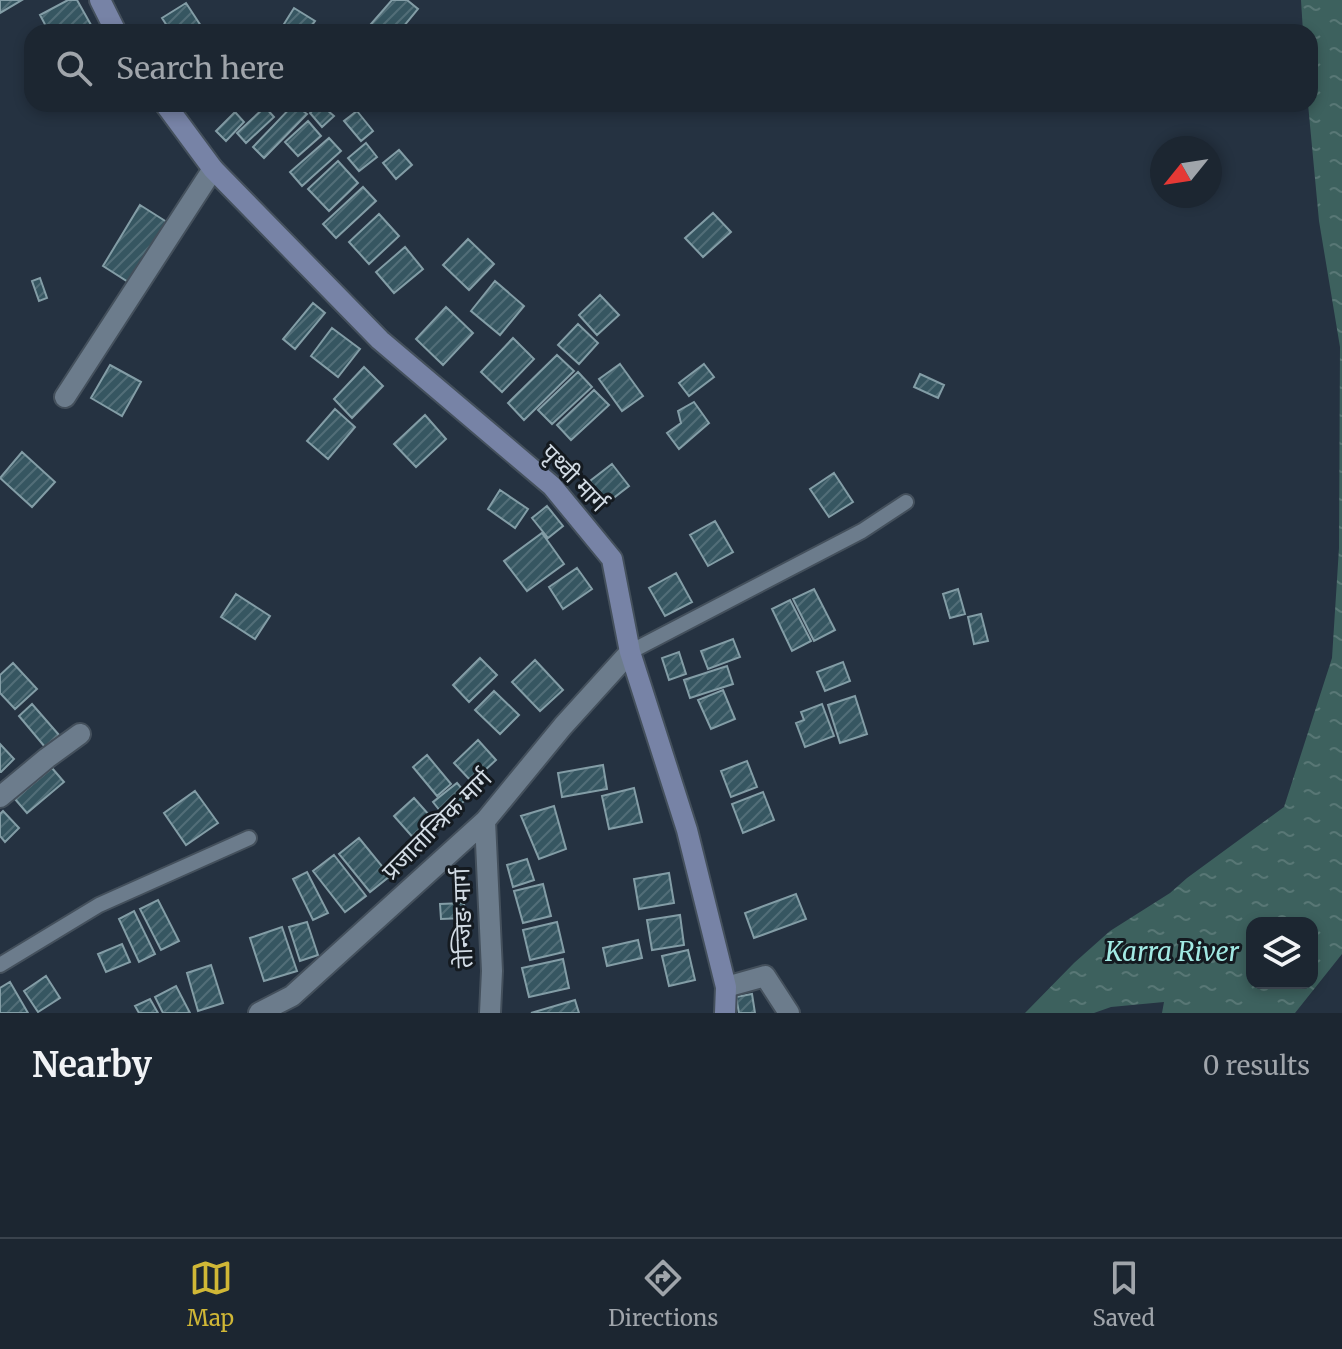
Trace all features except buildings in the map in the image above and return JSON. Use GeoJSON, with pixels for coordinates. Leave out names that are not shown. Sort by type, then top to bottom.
{"type":"FeatureCollection","features":[{"type":"Feature","properties":{"kind":"street"},"geometry":{"type":"LineString","coordinates":[[100,0],[112,24]]}},
{"type":"Feature","properties":{"kind":"street","name":"पृथ्वी मार्ग"},"geometry":{"type":"LineString","coordinates":[[171,112],[213,169],[380,340],[552,486],[612,559],[630,652],[687,830],[726,987],[725,1013]]}},
{"type":"Feature","properties":{"kind":"street"},"geometry":{"type":"LineString","coordinates":[[65,397],[213,169]]}},
{"type":"Feature","properties":{"kind":"street","name":"प्रजातान्त्रिक मार्ग"},"geometry":{"type":"LineString","coordinates":[[259,1013],[290,1005],[485,821],[563,726],[630,652]]}},
{"type":"Feature","properties":{"kind":"street"},"geometry":{"type":"LineString","coordinates":[[0,797],[80,734]]}},
{"type":"Feature","properties":{"kind":"street","name":"तेन्जिङ मार्ग"},"geometry":{"type":"LineString","coordinates":[[485,821],[492,971],[490,1013]]}},
{"type":"Feature","properties":{"kind":"street"},"geometry":{"type":"LineString","coordinates":[[726,987],[765,976],[789,1013]]}},
{"type":"Feature","properties":{"kind":"lane"},"geometry":{"type":"LineString","coordinates":[[630,652],[862,531],[906,502]]}},
{"type":"Feature","properties":{"kind":"lane"},"geometry":{"type":"LineString","coordinates":[[0,965],[99,905],[249,838]]}},
{"type":"Feature","properties":{"kind":"water","name":"Karra River"},"geometry":{"type":"Polygon","coordinates":[[[1301,0],[1342,0],[1342,954],[1318,984],[1318,917],[1246,917],[1246,989],[1314,989],[1295,1013],[1162,1013],[1164,1002],[1111,1007],[1094,1013],[1025,1013],[1110,931],[1170,893],[1284,807],[1332,658],[1339,548],[1340,347],[1319,221],[1309,112],[1318,112],[1318,24],[1302,24],[1301,0]]]}}]}
